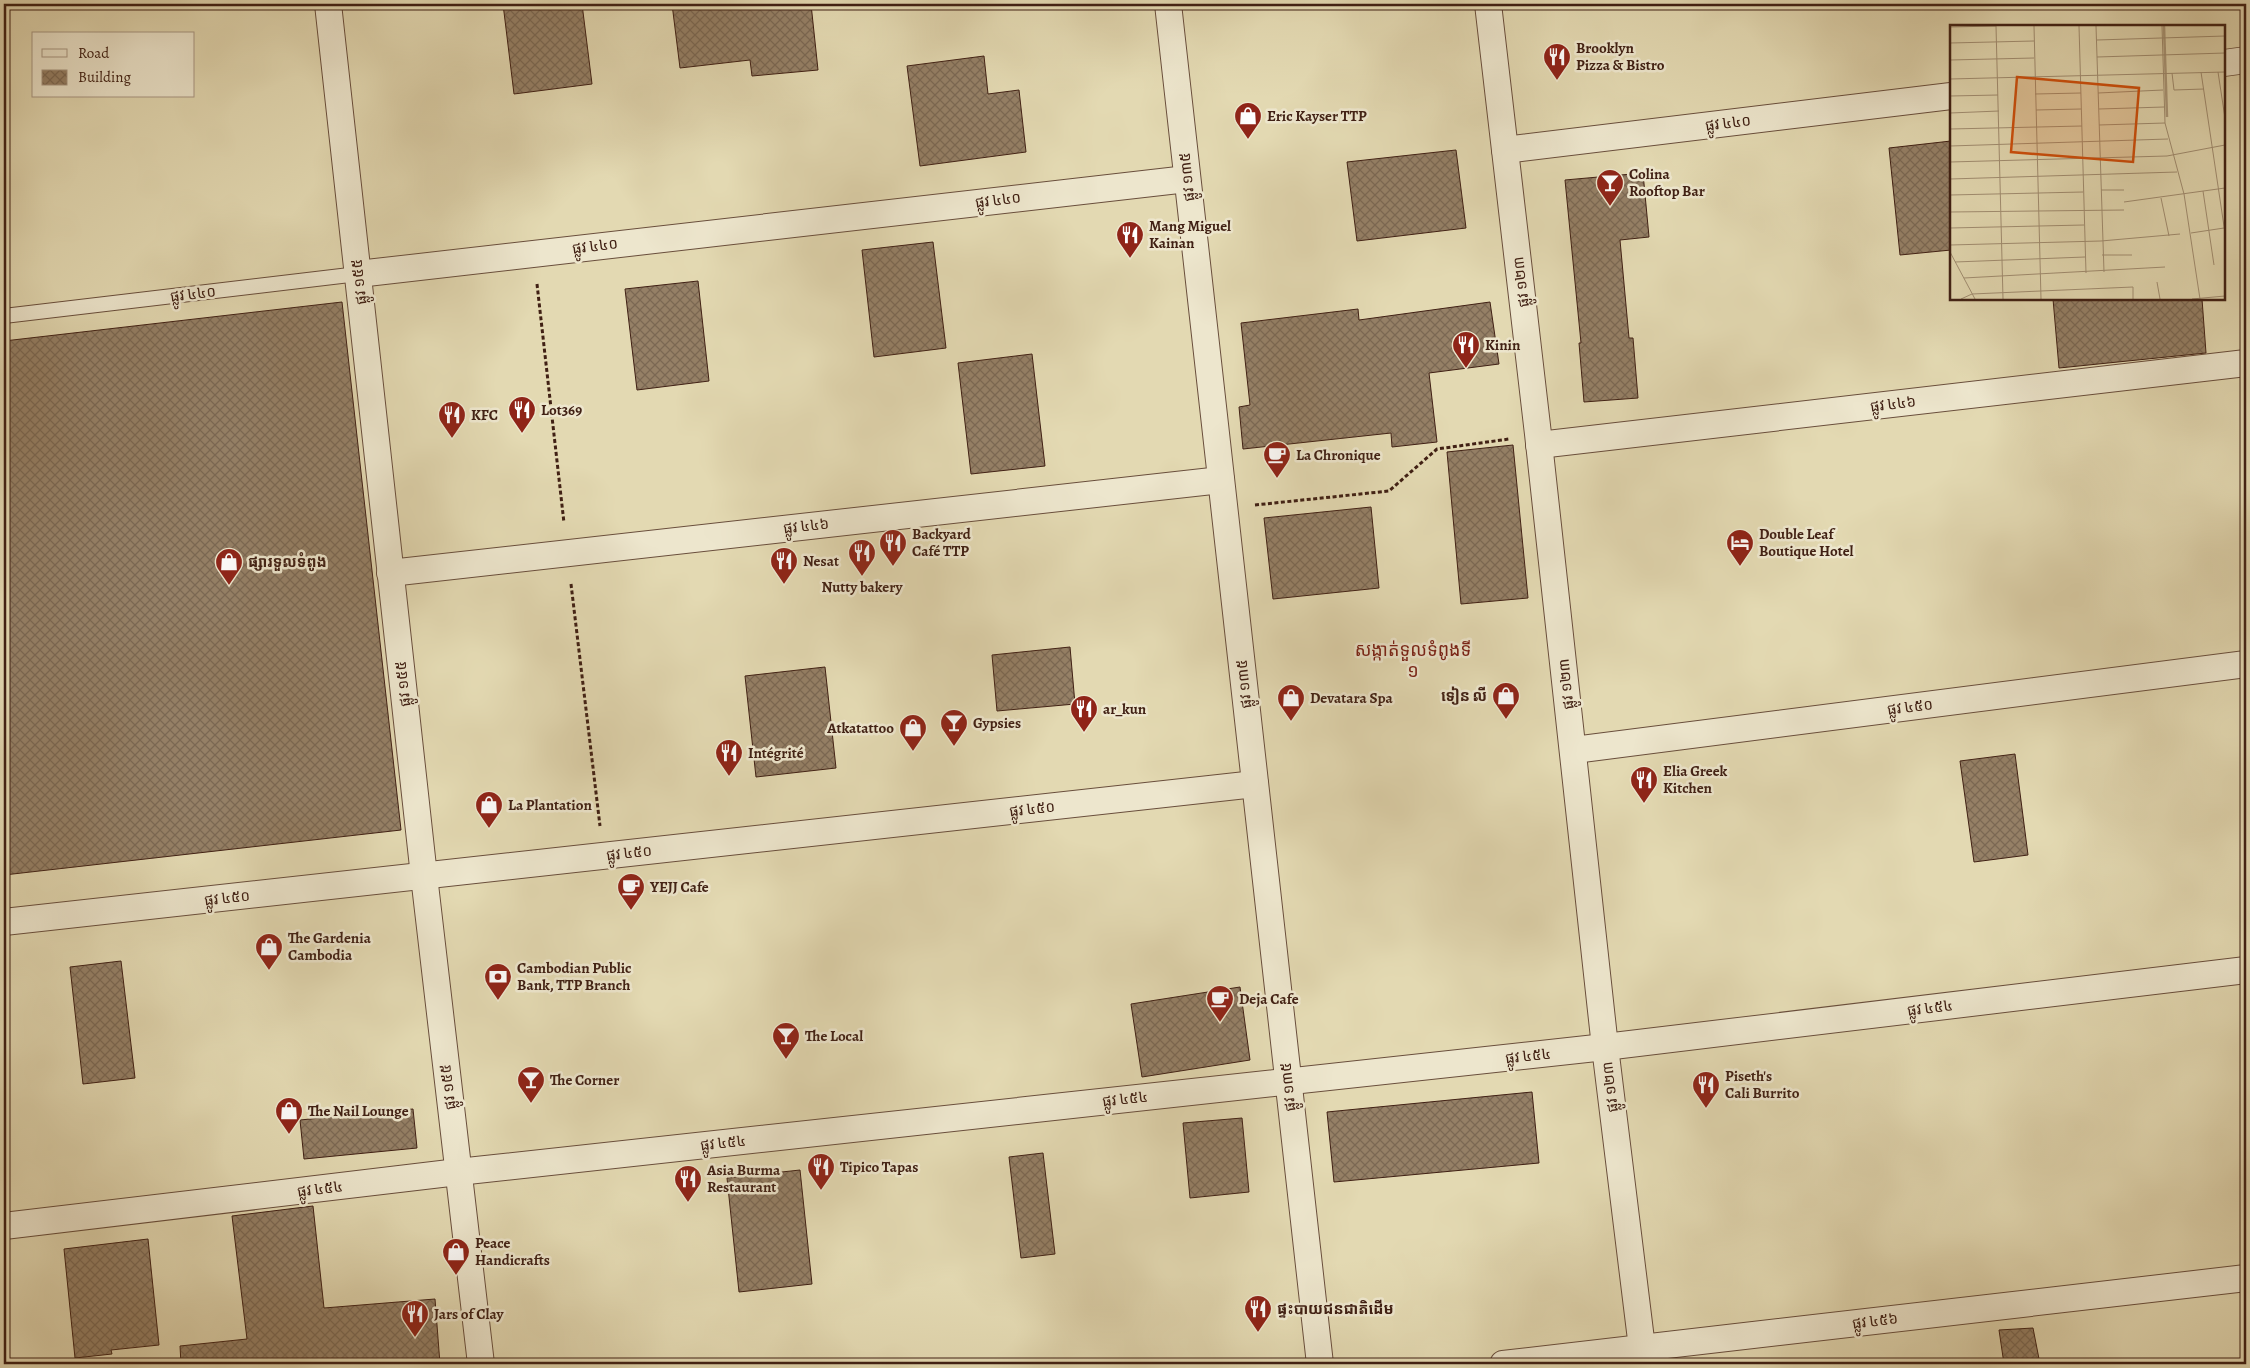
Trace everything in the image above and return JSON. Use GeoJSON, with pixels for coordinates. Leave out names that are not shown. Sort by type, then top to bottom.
{"type":"FeatureCollection","features":[{"type":"Feature","properties":{"kind":"street","name":"ផ្លូវ ១៥៥"},"geometry":{"type":"LineString","coordinates":[[328,4],[424,876],[481,1364]]}},
{"type":"Feature","properties":{"kind":"street","name":"ផ្លូវ ១៣៥"},"geometry":{"type":"LineString","coordinates":[[1168,4],[1320,1364]]}},
{"type":"Feature","properties":{"kind":"street","name":"ផ្លូវ ១២៣"},"geometry":{"type":"LineString","coordinates":[[1488,4],[1574,750],[1605,1047],[1643,1356]]}},
{"type":"Feature","properties":{"kind":"street"},"geometry":{"type":"LineString","coordinates":[[2225,63],[2246,60]]}},
{"type":"Feature","properties":{"kind":"street","name":"ផ្លូវ ៤៤០"},"geometry":{"type":"LineString","coordinates":[[1505,150],[1950,96]]}},
{"type":"Feature","properties":{"kind":"street","name":"ផ្លូវ ៤៤០"},"geometry":{"type":"LineString","coordinates":[[358,274],[1187,179]]}},
{"type":"Feature","properties":{"kind":"street","name":"ផ្លូវ ៤៤៦"},"geometry":{"type":"LineString","coordinates":[[1539,440],[2246,363]]}},
{"type":"Feature","properties":{"kind":"street","name":"ផ្លូវ ៤៤៦"},"geometry":{"type":"LineString","coordinates":[[390,573],[1221,480]]}},
{"type":"Feature","properties":{"kind":"street","name":"ផ្លូវ ៤៥០"},"geometry":{"type":"LineString","coordinates":[[1574,750],[2246,664]]}},
{"type":"Feature","properties":{"kind":"street","name":"ផ្លូវ ៤៥០"},"geometry":{"type":"LineString","coordinates":[[4,922],[1255,784]]}},
{"type":"Feature","properties":{"kind":"street","name":"ផ្លូវ ៤៥៤"},"geometry":{"type":"LineString","coordinates":[[4,1226],[458,1172],[1605,1047],[2246,970]]}},
{"type":"Feature","properties":{"kind":"street","name":"ផ្លូវ ៤៥៦"},"geometry":{"type":"LineString","coordinates":[[1503,1364],[1643,1356],[2246,1278]]}},
{"type":"Feature","properties":{"kind":"lane","name":"ផ្លូវ ៤៤០"},"geometry":{"type":"LineString","coordinates":[[4,316],[358,274]]}},
{"type":"Feature","properties":{"kind":"path"},"geometry":{"type":"LineString","coordinates":[[1224,508],[1389,491],[1437,449],[1539,440]]}},
{"type":"Feature","properties":{"kind":"building"},"geometry":{"type":"Polygon","coordinates":[[[503,4],[582,4],[592,84],[514,94],[503,4]]]}},
{"type":"Feature","properties":{"kind":"building"},"geometry":{"type":"Polygon","coordinates":[[[672,4],[811,4],[818,70],[752,76],[750,60],[680,68],[672,4]]]}},
{"type":"Feature","properties":{"kind":"building"},"geometry":{"type":"Polygon","coordinates":[[[984,56],[988,94],[1019,90],[1026,152],[920,166],[907,66],[984,56]]]}},
{"type":"Feature","properties":{"kind":"building"},"geometry":{"type":"Polygon","coordinates":[[[1950,141],[1950,250],[1900,255],[1889,148],[1950,141]]]}},
{"type":"Feature","properties":{"kind":"building"},"geometry":{"type":"Polygon","coordinates":[[[1456,150],[1466,228],[1357,241],[1347,162],[1456,150]]]}},
{"type":"Feature","properties":{"kind":"building"},"geometry":{"type":"Polygon","coordinates":[[[1643,173],[1649,237],[1620,240],[1629,338],[1633,338],[1638,398],[1584,402],[1579,343],[1581,343],[1565,180],[1643,173]]]}},
{"type":"Feature","properties":{"kind":"building"},"geometry":{"type":"Polygon","coordinates":[[[933,242],[946,348],[874,357],[862,250],[933,242]]]}},
{"type":"Feature","properties":{"kind":"building"},"geometry":{"type":"Polygon","coordinates":[[[698,281],[709,381],[637,390],[625,289],[698,281]]]}},
{"type":"Feature","properties":{"kind":"building"},"geometry":{"type":"Polygon","coordinates":[[[2053,300],[2202,300],[2206,353],[2059,368],[2053,300]]]}},
{"type":"Feature","properties":{"kind":"building","name":"ផ្សារទួលទំពូង"},"geometry":{"type":"Polygon","coordinates":[[[342,302],[401,830],[4,875],[4,341],[342,302]]]}},
{"type":"Feature","properties":{"kind":"building"},"geometry":{"type":"Polygon","coordinates":[[[1490,302],[1499,364],[1429,373],[1437,442],[1392,447],[1391,433],[1243,449],[1239,407],[1250,405],[1241,323],[1358,309],[1359,320],[1490,302]]]}},
{"type":"Feature","properties":{"kind":"building"},"geometry":{"type":"Polygon","coordinates":[[[1032,354],[1045,466],[971,474],[958,363],[1032,354]]]}},
{"type":"Feature","properties":{"kind":"building"},"geometry":{"type":"Polygon","coordinates":[[[1513,445],[1528,598],[1461,604],[1447,452],[1513,445]]]}},
{"type":"Feature","properties":{"kind":"building"},"geometry":{"type":"Polygon","coordinates":[[[1371,507],[1379,588],[1273,599],[1264,518],[1371,507]]]}},
{"type":"Feature","properties":{"kind":"building"},"geometry":{"type":"Polygon","coordinates":[[[1070,647],[1075,704],[997,711],[992,655],[1070,647]]]}},
{"type":"Feature","properties":{"kind":"building"},"geometry":{"type":"Polygon","coordinates":[[[825,667],[836,768],[756,777],[745,676],[825,667]]]}},
{"type":"Feature","properties":{"kind":"building"},"geometry":{"type":"Polygon","coordinates":[[[2015,754],[2028,855],[1974,862],[1960,761],[2015,754]]]}},
{"type":"Feature","properties":{"kind":"building"},"geometry":{"type":"Polygon","coordinates":[[[121,961],[135,1078],[83,1084],[70,967],[121,961]]]}},
{"type":"Feature","properties":{"kind":"building"},"geometry":{"type":"Polygon","coordinates":[[[1240,987],[1250,1060],[1142,1077],[1131,1004],[1240,987]]]}},
{"type":"Feature","properties":{"kind":"building"},"geometry":{"type":"Polygon","coordinates":[[[1532,1092],[1539,1163],[1334,1182],[1327,1112],[1532,1092]]]}},
{"type":"Feature","properties":{"kind":"building"},"geometry":{"type":"Polygon","coordinates":[[[413,1109],[417,1148],[304,1159],[300,1120],[413,1109]]]}},
{"type":"Feature","properties":{"kind":"building"},"geometry":{"type":"Polygon","coordinates":[[[1242,1118],[1249,1192],[1190,1198],[1183,1123],[1242,1118]]]}},
{"type":"Feature","properties":{"kind":"building"},"geometry":{"type":"Polygon","coordinates":[[[1043,1153],[1055,1254],[1021,1258],[1009,1157],[1043,1153]]]}},
{"type":"Feature","properties":{"kind":"building"},"geometry":{"type":"Polygon","coordinates":[[[800,1170],[812,1284],[739,1292],[727,1178],[800,1170]]]}},
{"type":"Feature","properties":{"kind":"building"},"geometry":{"type":"Polygon","coordinates":[[[313,1206],[324,1308],[435,1299],[440,1364],[181,1364],[180,1346],[247,1339],[232,1216],[313,1206]]]}},
{"type":"Feature","properties":{"kind":"building"},"geometry":{"type":"Polygon","coordinates":[[[148,1239],[159,1345],[111,1350],[112,1354],[75,1358],[64,1249],[148,1239]]]}},
{"type":"Feature","properties":{"kind":"building"},"geometry":{"type":"Polygon","coordinates":[[[2033,1328],[2040,1364],[2004,1364],[1999,1330],[2033,1328]]]}},
{"type":"Feature","properties":{"kind":"place","name":"Brooklyn Pizza & Bistro"},"geometry":{"type":"Point","coordinates":[1557,81]}},
{"type":"Feature","properties":{"kind":"place","name":"Eric Kayser TTP"},"geometry":{"type":"Point","coordinates":[1248,140]}},
{"type":"Feature","properties":{"kind":"place","name":"Colina Rooftop Bar"},"geometry":{"type":"Point","coordinates":[1610,207]}},
{"type":"Feature","properties":{"kind":"place","name":"Mang Miguel Kainan"},"geometry":{"type":"Point","coordinates":[1130,259]}},
{"type":"Feature","properties":{"kind":"place","name":"Kinin"},"geometry":{"type":"Point","coordinates":[1466,369]}},
{"type":"Feature","properties":{"kind":"place","name":"Lot369"},"geometry":{"type":"Point","coordinates":[522,434]}},
{"type":"Feature","properties":{"kind":"place","name":"KFC"},"geometry":{"type":"Point","coordinates":[452,439]}},
{"type":"Feature","properties":{"kind":"place","name":"La Chronique"},"geometry":{"type":"Point","coordinates":[1277,479]}},
{"type":"Feature","properties":{"kind":"place","name":"Backyard Café TTP"},"geometry":{"type":"Point","coordinates":[893,567]}},
{"type":"Feature","properties":{"kind":"place","name":"Double Leaf Boutique Hotel"},"geometry":{"type":"Point","coordinates":[1740,567]}},
{"type":"Feature","properties":{"kind":"place","name":"Nutty bakery"},"geometry":{"type":"Point","coordinates":[862,577]}},
{"type":"Feature","properties":{"kind":"place","name":"Nesat"},"geometry":{"type":"Point","coordinates":[784,585]}},
{"type":"Feature","properties":{"kind":"place","name":"ផ្សារទួលទំពូង"},"geometry":{"type":"Point","coordinates":[229,586]}},
{"type":"Feature","properties":{"kind":"place","name":"ទៀន លី"},"geometry":{"type":"Point","coordinates":[1506,720]}},
{"type":"Feature","properties":{"kind":"place","name":"Devatara Spa"},"geometry":{"type":"Point","coordinates":[1291,722]}},
{"type":"Feature","properties":{"kind":"place","name":"ar_kun"},"geometry":{"type":"Point","coordinates":[1084,733]}},
{"type":"Feature","properties":{"kind":"place","name":"Gypsies"},"geometry":{"type":"Point","coordinates":[954,747]}},
{"type":"Feature","properties":{"kind":"place","name":"Atkatattoo"},"geometry":{"type":"Point","coordinates":[913,752]}},
{"type":"Feature","properties":{"kind":"place","name":"Intégrité"},"geometry":{"type":"Point","coordinates":[729,777]}},
{"type":"Feature","properties":{"kind":"place","name":"Elia Greek Kitchen"},"geometry":{"type":"Point","coordinates":[1644,804]}},
{"type":"Feature","properties":{"kind":"place","name":"La Plantation"},"geometry":{"type":"Point","coordinates":[489,829]}},
{"type":"Feature","properties":{"kind":"place","name":"YEJJ Cafe"},"geometry":{"type":"Point","coordinates":[631,911]}},
{"type":"Feature","properties":{"kind":"place","name":"The Gardenia Cambodia"},"geometry":{"type":"Point","coordinates":[269,971]}},
{"type":"Feature","properties":{"kind":"place","name":"Cambodian Public Bank, TTP Branch"},"geometry":{"type":"Point","coordinates":[498,1001]}},
{"type":"Feature","properties":{"kind":"place","name":"Deja Cafe"},"geometry":{"type":"Point","coordinates":[1220,1023]}},
{"type":"Feature","properties":{"kind":"place","name":"The Local"},"geometry":{"type":"Point","coordinates":[786,1060]}},
{"type":"Feature","properties":{"kind":"place","name":"The Corner"},"geometry":{"type":"Point","coordinates":[531,1104]}},
{"type":"Feature","properties":{"kind":"place","name":"Piseth's Cali Burrito"},"geometry":{"type":"Point","coordinates":[1706,1109]}},
{"type":"Feature","properties":{"kind":"place","name":"The Nail Lounge"},"geometry":{"type":"Point","coordinates":[289,1135]}},
{"type":"Feature","properties":{"kind":"place","name":"Tipico Tapas"},"geometry":{"type":"Point","coordinates":[821,1191]}},
{"type":"Feature","properties":{"kind":"place","name":"Asia Burma Restaurant"},"geometry":{"type":"Point","coordinates":[688,1203]}},
{"type":"Feature","properties":{"kind":"place","name":"Peace Handicrafts"},"geometry":{"type":"Point","coordinates":[456,1276]}},
{"type":"Feature","properties":{"kind":"place","name":"ផ្ទះបាយជនជាតិដើម"},"geometry":{"type":"Point","coordinates":[1258,1333]}},
{"type":"Feature","properties":{"kind":"place","name":"Jars of Clay"},"geometry":{"type":"Point","coordinates":[415,1338]}},
{"type":"Feature","properties":{"kind":"district","name":"សង្កាត់ទួលទំពូងទី ១"},"geometry":{"type":"Point","coordinates":[1413,660]}}]}
